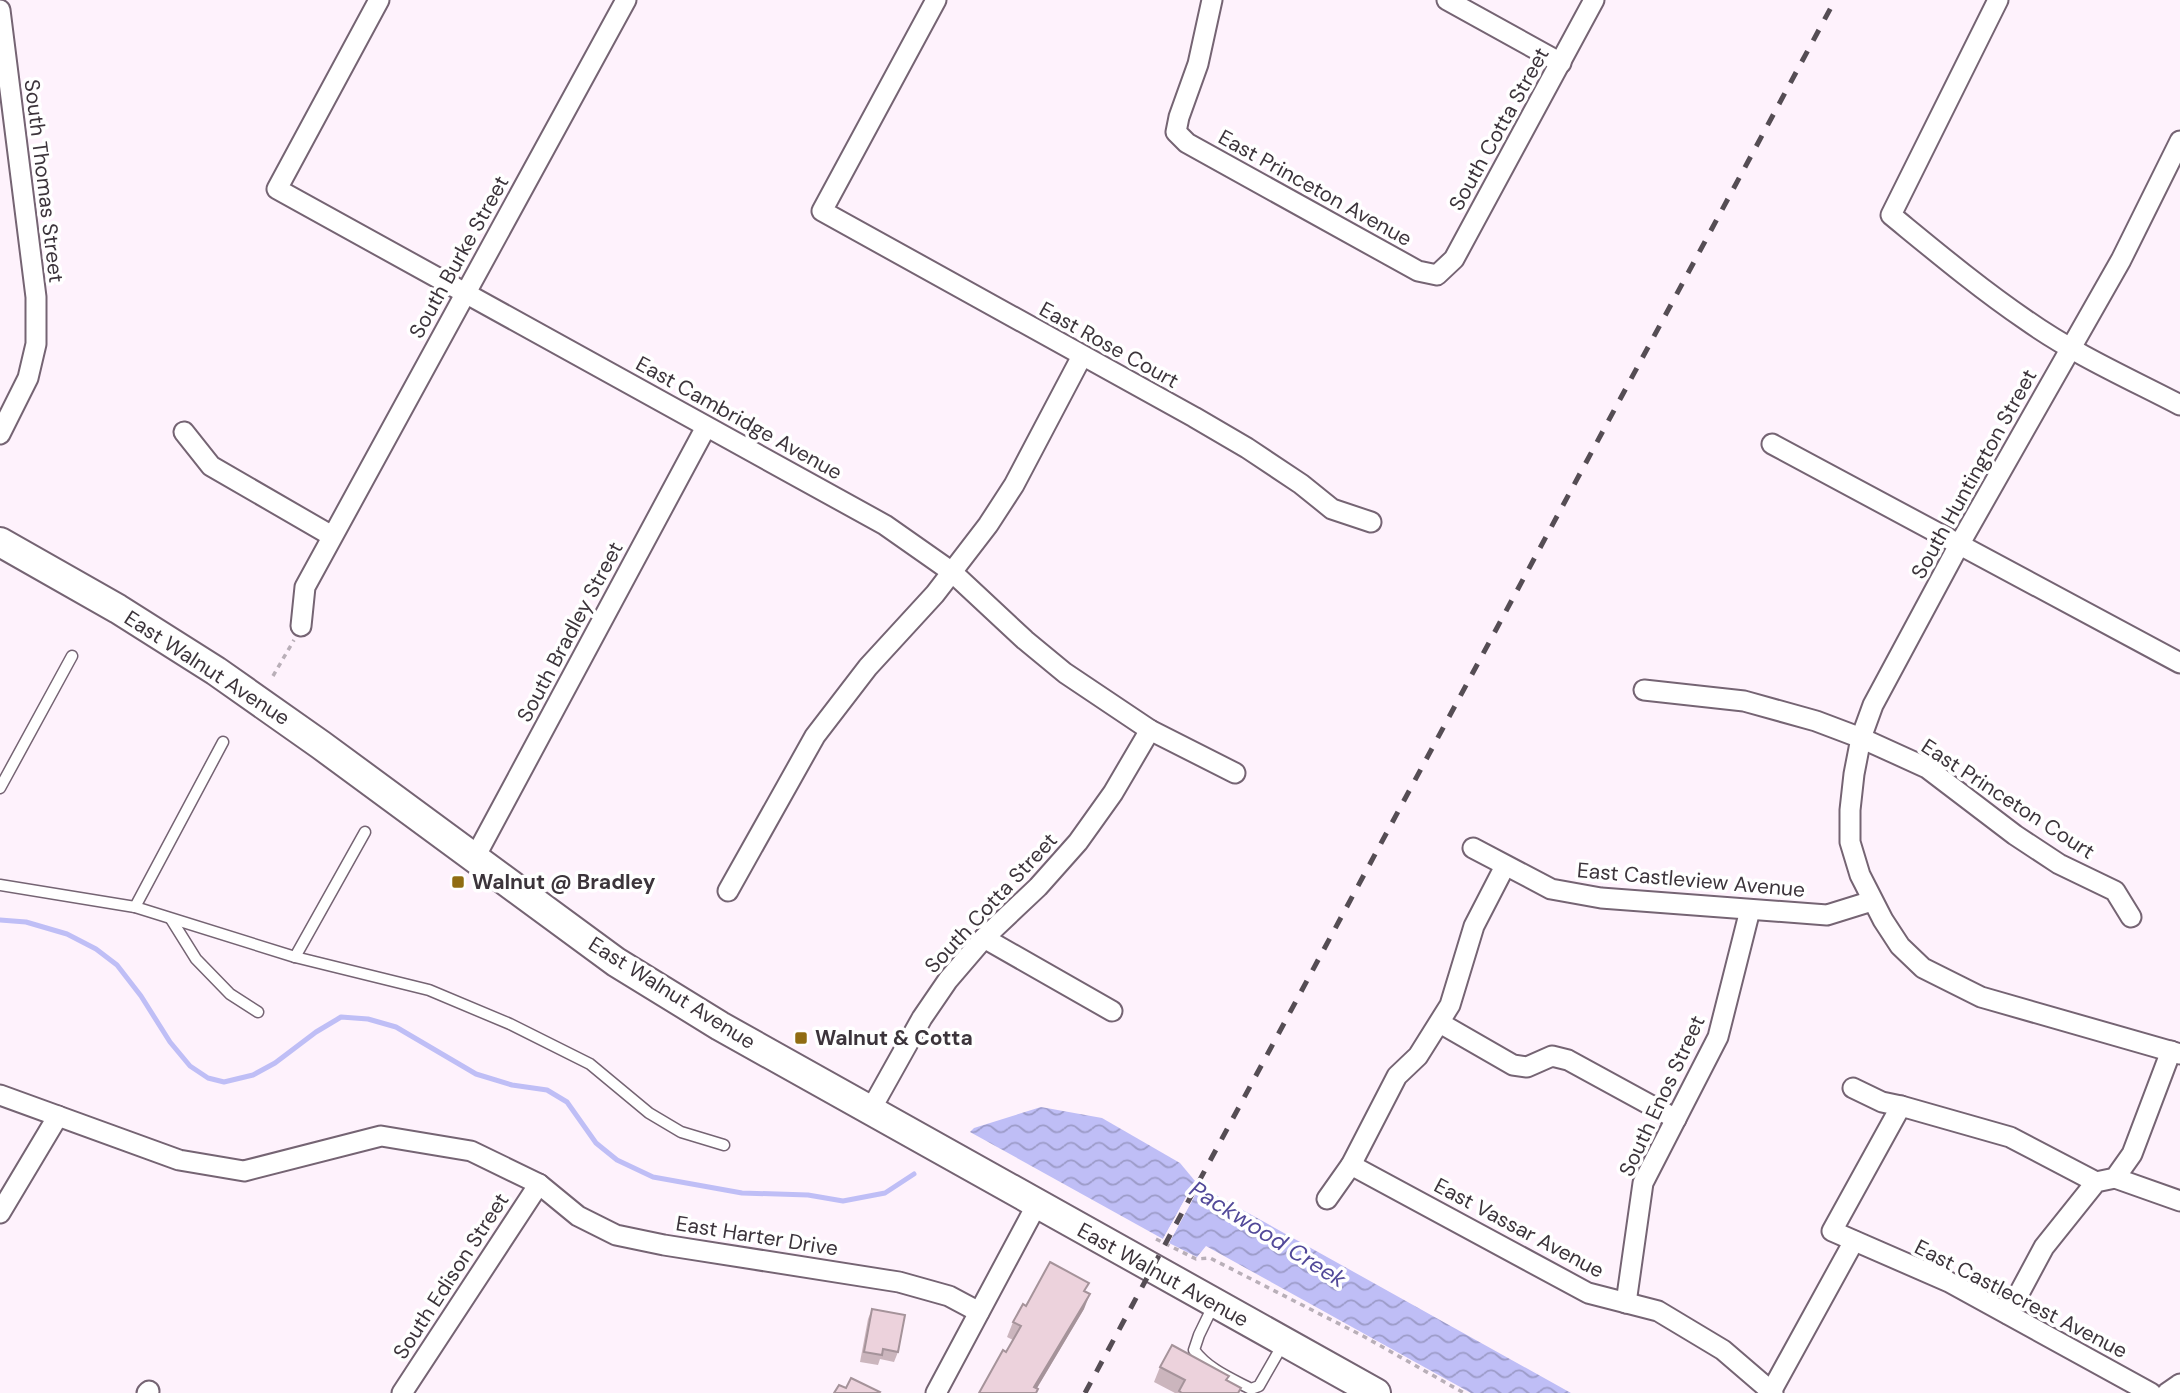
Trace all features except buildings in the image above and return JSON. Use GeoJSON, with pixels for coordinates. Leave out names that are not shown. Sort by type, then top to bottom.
{"type":"FeatureCollection","features":[{"type":"Feature","properties":{"kind":"main road","name":"East Walnut Avenue"},"geometry":{"type":"LineString","coordinates":[[0,542],[109,604],[223,676],[616,962],[720,1026],[1376,1393]]}},
{"type":"Feature","properties":{"kind":"street","name":"East Cambridge Avenue"},"geometry":{"type":"LineString","coordinates":[[379,0],[278,189],[885,525],[952,572],[1065,673],[1150,730],[1235,774]]}},
{"type":"Feature","properties":{"kind":"street","name":"South Burke Street"},"geometry":{"type":"LineString","coordinates":[[301,626],[305,587],[626,0]]}},
{"type":"Feature","properties":{"kind":"street","name":"East Rose Court"},"geometry":{"type":"LineString","coordinates":[[936,0],[822,211],[1194,417],[1247,448],[1301,484],[1332,509],[1371,522]]}},
{"type":"Feature","properties":{"kind":"street","name":"East Princeton Avenue"},"geometry":{"type":"LineString","coordinates":[[1212,0],[1198,64],[1176,132],[1187,143],[1418,271],[1437,275]]}},
{"type":"Feature","properties":{"kind":"street"},"geometry":{"type":"LineString","coordinates":[[1447,0],[1561,63]]}},
{"type":"Feature","properties":{"kind":"street","name":"South Cotta Street"},"geometry":{"type":"LineString","coordinates":[[1437,275],[1454,259],[1594,0]]}},
{"type":"Feature","properties":{"kind":"street"},"geometry":{"type":"LineString","coordinates":[[1998,0],[1891,215],[1977,285],[2027,321],[2070,348],[2180,405]]}},
{"type":"Feature","properties":{"kind":"street","name":"South Thomas Street"},"geometry":{"type":"LineString","coordinates":[[0,10],[4,68],[36,297],[36,344],[28,378],[0,434]]}},
{"type":"Feature","properties":{"kind":"street","name":"South Huntington Street"},"geometry":{"type":"LineString","coordinates":[[1872,901],[1860,875],[1850,842],[1850,810],[1861,738],[1873,705],[1959,545],[2121,260],[2180,141]]}},
{"type":"Feature","properties":{"kind":"street"},"geometry":{"type":"LineString","coordinates":[[728,891],[815,736],[868,667],[935,594],[988,525],[1014,485],[1082,356]]}},
{"type":"Feature","properties":{"kind":"street","name":"South Bradley Street"},"geometry":{"type":"LineString","coordinates":[[474,859],[706,427]]}},
{"type":"Feature","properties":{"kind":"street"},"geometry":{"type":"LineString","coordinates":[[184,432],[211,466],[332,536]]}},
{"type":"Feature","properties":{"kind":"street"},"geometry":{"type":"LineString","coordinates":[[1772,444],[2180,663]]}},
{"type":"Feature","properties":{"kind":"street","name":"East Princeton Court"},"geometry":{"type":"LineString","coordinates":[[1644,690],[1744,701],[1816,721],[1927,768],[2015,835],[2059,863],[2115,891],[2131,917]]}},
{"type":"Feature","properties":{"kind":"street","name":"South Cotta Street"},"geometry":{"type":"LineString","coordinates":[[870,1111],[922,1018],[948,980],[984,938],[1038,887],[1078,842],[1113,793],[1150,730]]}},
{"type":"Feature","properties":{"kind":"street","name":"East Castleview Avenue"},"geometry":{"type":"LineString","coordinates":[[1473,848],[1551,889],[1601,898],[1827,915],[1872,901]]}},
{"type":"Feature","properties":{"kind":"street"},"geometry":{"type":"LineString","coordinates":[[1327,1199],[1351,1165],[1397,1076],[1418,1056],[1450,1005],[1474,926],[1505,866]]}},
{"type":"Feature","properties":{"kind":"street"},"geometry":{"type":"LineString","coordinates":[[1872,901],[1900,946],[1923,968],[1952,983],[1981,997],[2176,1052],[2132,1154],[2044,1247],[2008,1314]]}},
{"type":"Feature","properties":{"kind":"street","name":"South Enos Street"},"geometry":{"type":"LineString","coordinates":[[1626,1303],[1643,1183],[1718,1037],[1750,910]]}},
{"type":"Feature","properties":{"kind":"street"},"geometry":{"type":"LineString","coordinates":[[984,938],[1112,1010]]}},
{"type":"Feature","properties":{"kind":"street"},"geometry":{"type":"LineString","coordinates":[[1440,1023],[1514,1065],[1528,1068],[1552,1056],[1568,1060],[1675,1119]]}},
{"type":"Feature","properties":{"kind":"street"},"geometry":{"type":"LineString","coordinates":[[1853,1088],[1882,1102],[2010,1137],[2106,1180],[2180,1201]]}},
{"type":"Feature","properties":{"kind":"street","name":"East Harter Drive"},"geometry":{"type":"LineString","coordinates":[[0,1095],[179,1160],[244,1171],[381,1136],[471,1151],[538,1184],[578,1216],[605,1231],[628,1238],[899,1282],[948,1296],[979,1312]]}},
{"type":"Feature","properties":{"kind":"street","name":"East Castlecrest Avenue"},"geometry":{"type":"LineString","coordinates":[[1901,1106],[1832,1231],[1949,1282],[2151,1393]]}},
{"type":"Feature","properties":{"kind":"street"},"geometry":{"type":"LineString","coordinates":[[0,1213],[58,1116]]}},
{"type":"Feature","properties":{"kind":"street","name":"East Vassar Avenue"},"geometry":{"type":"LineString","coordinates":[[1351,1165],[1588,1293],[1658,1311],[1724,1350],[1772,1392]]}},
{"type":"Feature","properties":{"kind":"street","name":"South Edison Street"},"geometry":{"type":"LineString","coordinates":[[402,1393],[538,1184]]}},
{"type":"Feature","properties":{"kind":"street"},"geometry":{"type":"LineString","coordinates":[[936,1393],[1037,1204]]}},
{"type":"Feature","properties":{"kind":"street"},"geometry":{"type":"LineString","coordinates":[[1772,1392],[1853,1241]]}},
{"type":"Feature","properties":{"kind":"street"},"geometry":{"type":"LineString","coordinates":[[2167,1393],[2180,1384]]}},
{"type":"Feature","properties":{"kind":"lane"},"geometry":{"type":"LineString","coordinates":[[0,788],[72,656]]}},
{"type":"Feature","properties":{"kind":"lane"},"geometry":{"type":"LineString","coordinates":[[135,907],[223,742]]}},
{"type":"Feature","properties":{"kind":"lane"},"geometry":{"type":"LineString","coordinates":[[295,957],[365,832]]}},
{"type":"Feature","properties":{"kind":"lane"},"geometry":{"type":"LineString","coordinates":[[0,885],[135,907],[295,957],[429,990],[510,1024],[590,1065],[649,1113],[681,1132],[724,1145]]}},
{"type":"Feature","properties":{"kind":"lane"},"geometry":{"type":"LineString","coordinates":[[171,919],[196,959],[230,994],[258,1012]]}},
{"type":"Feature","properties":{"kind":"lane"},"geometry":{"type":"LineString","coordinates":[[1214,1304],[1194,1350],[1203,1362],[1223,1374],[1251,1389],[1257,1389],[1284,1342]]}},
{"type":"Feature","properties":{"kind":"path"},"geometry":{"type":"LineString","coordinates":[[273,676],[284,659]]}},
{"type":"Feature","properties":{"kind":"path"},"geometry":{"type":"LineString","coordinates":[[1156,1239],[1196,1259],[1210,1258],[1363,1336],[1464,1393]]}},
{"type":"Feature","properties":{"kind":"water"},"geometry":{"type":"Polygon","coordinates":[[[1041,1107],[1102,1118],[1180,1163],[1195,1181],[1163,1239],[970,1132],[974,1128],[1041,1107]]]}},
{"type":"Feature","properties":{"kind":"water"},"geometry":{"type":"Polygon","coordinates":[[[1201,1184],[1214,1194],[1571,1393],[1471,1393],[1206,1246],[1197,1257],[1169,1243],[1201,1184]]]}},
{"type":"Feature","properties":{"kind":"pier"},"geometry":{"type":"Polygon","coordinates":[[[1195,1181],[1198,1182],[1166,1241],[1163,1239],[1195,1181]]]}},
{"type":"Feature","properties":{"kind":"pier"},"geometry":{"type":"Polygon","coordinates":[[[1198,1183],[1201,1184],[1169,1243],[1166,1241],[1198,1183]]]}},
{"type":"Feature","properties":{"kind":"waterway","name":"Packwood Creek"},"geometry":{"type":"LineString","coordinates":[[0,920],[26,922],[67,934],[96,949],[117,965],[141,996],[170,1042],[190,1066],[208,1078],[224,1082],[253,1075],[341,1017],[368,1019],[396,1027],[476,1074],[512,1085],[547,1090],[567,1102],[596,1143],[617,1160],[653,1177],[742,1193],[808,1195],[843,1201],[885,1193],[914,1174]]}},
{"type":"Feature","properties":{"kind":"railway"},"geometry":{"type":"LineString","coordinates":[[1085,1393],[1835,0]]}},
{"type":"Feature","properties":{"kind":"place","name":"Walnut @ Bradley"},"geometry":{"type":"Point","coordinates":[458,882]}},
{"type":"Feature","properties":{"kind":"place","name":"Walnut & Cotta"},"geometry":{"type":"Point","coordinates":[801,1038]}}]}
